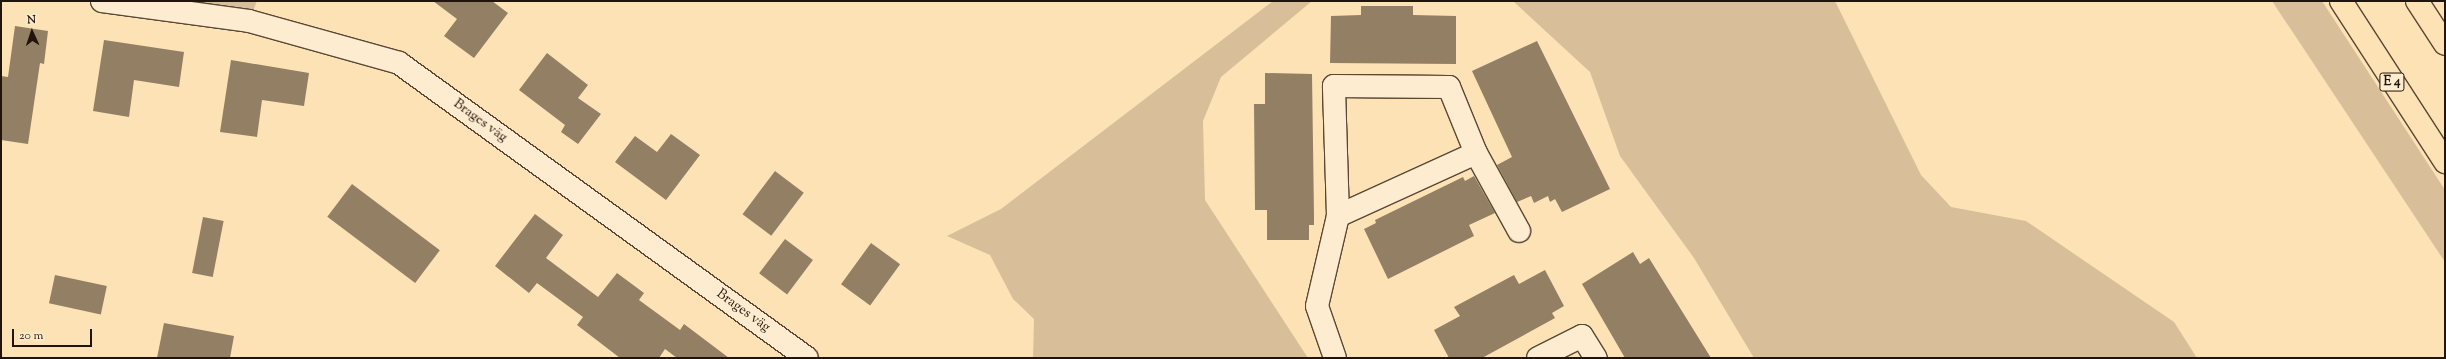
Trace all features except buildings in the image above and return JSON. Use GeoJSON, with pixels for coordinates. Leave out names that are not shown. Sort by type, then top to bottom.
{"type":"FeatureCollection","features":[{"type":"Feature","properties":{"kind":"highway","name":"E 4"},"geometry":{"type":"LineString","coordinates":[[2341,1],[2445,162]]}},
{"type":"Feature","properties":{"kind":"highway"},"geometry":{"type":"LineString","coordinates":[[2417,1],[2445,44]]}},
{"type":"Feature","properties":{"kind":"street","name":"Brages väg"},"geometry":{"type":"LineString","coordinates":[[102,1],[249,21],[399,63],[807,358]]}},
{"type":"Feature","properties":{"kind":"street"},"geometry":{"type":"LineString","coordinates":[[1335,358],[1316,306],[1338,216],[1334,86],[1449,87],[1476,153],[1519,231]]}},
{"type":"Feature","properties":{"kind":"street"},"geometry":{"type":"LineString","coordinates":[[1338,216],[1476,153]]}},
{"type":"Feature","properties":{"kind":"street"},"geometry":{"type":"LineString","coordinates":[[1538,358],[1582,336],[1596,358]]}},
{"type":"Feature","properties":{"kind":"shaded area"},"geometry":{"type":"Polygon","coordinates":[[[102,1],[257,1],[249,21],[102,1]]]}},
{"type":"Feature","properties":{"kind":"shaded area"},"geometry":{"type":"Polygon","coordinates":[[[1273,1],[1312,1],[1221,77],[1203,121],[1205,200],[1308,358],[1033,358],[1034,319],[1013,299],[990,255],[947,236],[1001,209],[1273,1]]]}},
{"type":"Feature","properties":{"kind":"shaded area"},"geometry":{"type":"Polygon","coordinates":[[[1513,1],[1835,1],[1921,175],[1951,207],[2026,221],[2174,322],[2197,358],[1754,358],[1694,258],[1620,156],[1590,72],[1513,1]]]}},
{"type":"Feature","properties":{"kind":"shaded area"},"geometry":{"type":"Polygon","coordinates":[[[2272,1],[2322,1],[2445,190],[2445,262],[2272,1]]]}}]}
